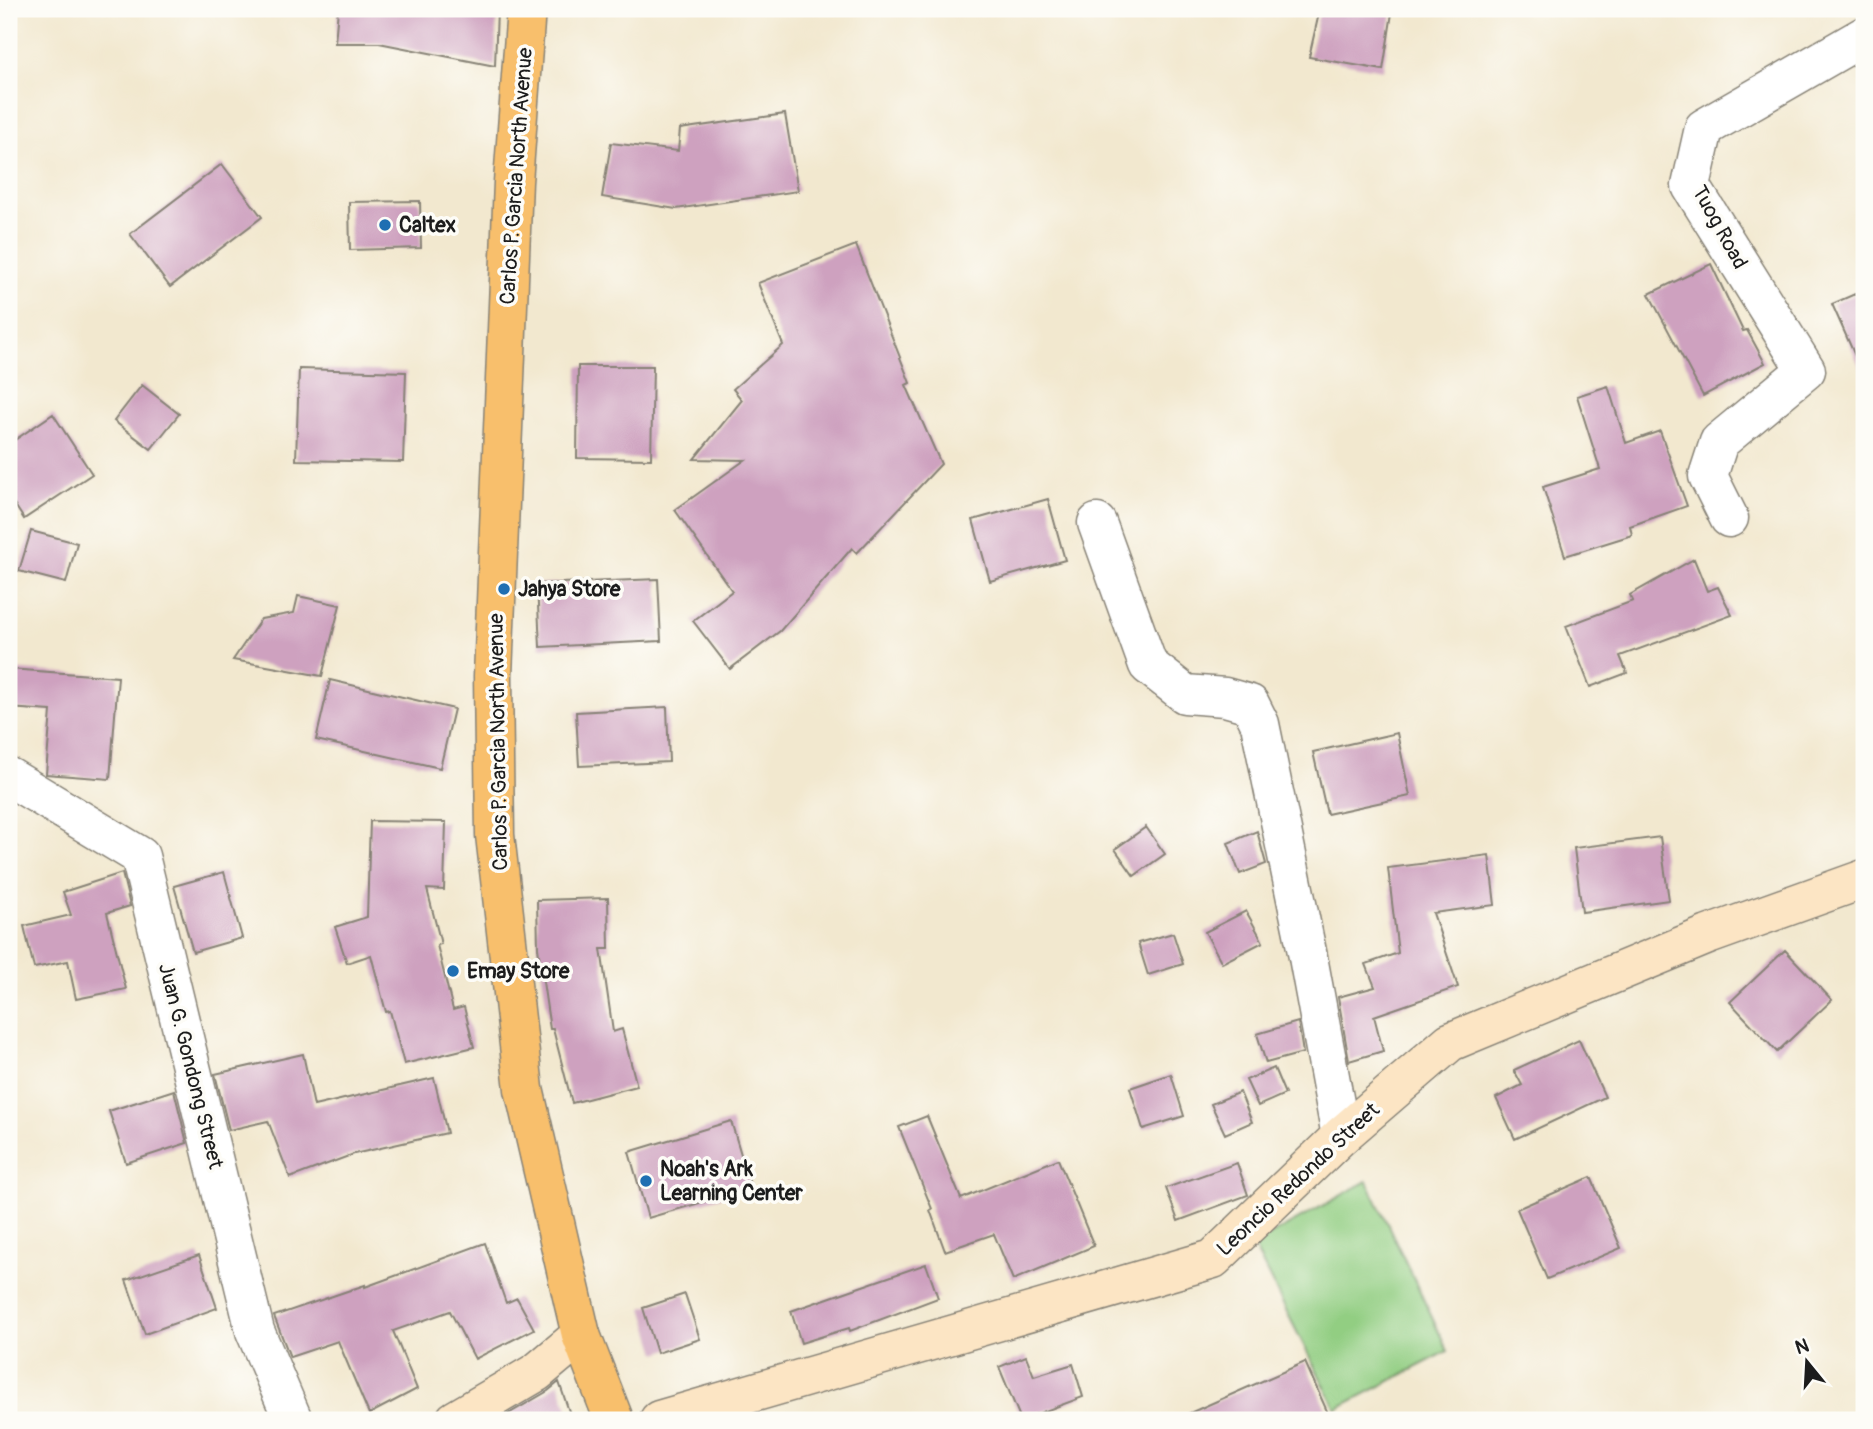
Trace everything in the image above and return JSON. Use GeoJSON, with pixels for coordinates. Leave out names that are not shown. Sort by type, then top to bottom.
{"type":"FeatureCollection","features":[{"type":"Feature","properties":{"kind":"main road","name":"Carlos P. Garcia North Avenue"},"geometry":{"type":"LineString","coordinates":[[526,9],[513,182],[493,676],[495,835],[524,1089],[581,1335],[614,1420]]}},
{"type":"Feature","properties":{"kind":"street"},"geometry":{"type":"LineString","coordinates":[[1855,9],[1864,26]]}},
{"type":"Feature","properties":{"kind":"street","name":"Tuog Road"},"geometry":{"type":"LineString","coordinates":[[1729,517],[1707,476],[1719,442],[1806,370],[1691,186],[1704,128],[1864,36]]}},
{"type":"Feature","properties":{"kind":"street"},"geometry":{"type":"LineString","coordinates":[[1097,523],[1148,665],[1185,694],[1225,697],[1250,704],[1260,724],[1308,957],[1341,1136]]}},
{"type":"Feature","properties":{"kind":"street","name":"Juan G. Gondong Street"},"geometry":{"type":"LineString","coordinates":[[9,777],[140,856],[256,1331],[293,1420]]}},
{"type":"Feature","properties":{"kind":"street","name":"Leoncio Redondo Street"},"geometry":{"type":"LineString","coordinates":[[659,1420],[1213,1259],[1341,1136],[1450,1042],[1708,934],[1864,879]]}},
{"type":"Feature","properties":{"kind":"street"},"geometry":{"type":"LineString","coordinates":[[455,1420],[537,1372],[581,1335]]}},
{"type":"Feature","properties":{"kind":"green space"},"geometry":{"type":"Polygon","coordinates":[[[1367,1181],[1448,1351],[1336,1409],[1253,1245],[1367,1181]]]}},
{"type":"Feature","properties":{"kind":"building"},"geometry":{"type":"Polygon","coordinates":[[[338,9],[497,9],[495,66],[379,43],[335,43],[338,9]]]}},
{"type":"Feature","properties":{"kind":"building"},"geometry":{"type":"Polygon","coordinates":[[[1320,9],[1363,9],[1392,13],[1383,70],[1309,57],[1320,9]]]}},
{"type":"Feature","properties":{"kind":"building"},"geometry":{"type":"Polygon","coordinates":[[[785,114],[798,191],[676,209],[602,197],[611,143],[678,151],[680,129],[785,114]]]}},
{"type":"Feature","properties":{"kind":"building"},"geometry":{"type":"Polygon","coordinates":[[[222,164],[262,217],[170,287],[130,234],[222,164]]]}},
{"type":"Feature","properties":{"kind":"building","name":"Caltex"},"geometry":{"type":"Polygon","coordinates":[[[420,201],[421,248],[350,250],[349,202],[420,201]]]}},
{"type":"Feature","properties":{"kind":"building"},"geometry":{"type":"Polygon","coordinates":[[[856,245],[910,383],[906,385],[941,464],[857,553],[852,548],[780,631],[730,669],[693,621],[732,591],[675,510],[745,460],[694,459],[742,400],[733,389],[783,345],[758,283],[856,245]]]}},
{"type":"Feature","properties":{"kind":"building"},"geometry":{"type":"Polygon","coordinates":[[[1711,264],[1743,331],[1747,330],[1765,363],[1703,396],[1649,294],[1711,264]]]}},
{"type":"Feature","properties":{"kind":"building"},"geometry":{"type":"Polygon","coordinates":[[[1864,290],[1864,376],[1832,304],[1864,290]]]}},
{"type":"Feature","properties":{"kind":"building"},"geometry":{"type":"Polygon","coordinates":[[[578,366],[653,366],[651,459],[577,458],[578,366]]]}},
{"type":"Feature","properties":{"kind":"building"},"geometry":{"type":"Polygon","coordinates":[[[299,369],[406,372],[403,462],[296,460],[299,369]]]}},
{"type":"Feature","properties":{"kind":"building"},"geometry":{"type":"Polygon","coordinates":[[[142,385],[179,414],[151,449],[114,421],[142,385]]]}},
{"type":"Feature","properties":{"kind":"building"},"geometry":{"type":"Polygon","coordinates":[[[1608,386],[1626,443],[1660,431],[1687,506],[1630,526],[1632,535],[1565,556],[1543,487],[1600,469],[1577,396],[1608,386]]]}},
{"type":"Feature","properties":{"kind":"building"},"geometry":{"type":"Polygon","coordinates":[[[53,414],[92,474],[24,519],[9,496],[9,444],[53,414]]]}},
{"type":"Feature","properties":{"kind":"building"},"geometry":{"type":"Polygon","coordinates":[[[1048,499],[1065,560],[990,581],[973,520],[1048,499]]]}},
{"type":"Feature","properties":{"kind":"building"},"geometry":{"type":"Polygon","coordinates":[[[31,531],[77,543],[66,583],[19,571],[31,531]]]}},
{"type":"Feature","properties":{"kind":"building"},"geometry":{"type":"Polygon","coordinates":[[[1694,559],[1707,591],[1718,587],[1732,615],[1620,656],[1627,673],[1590,687],[1566,626],[1633,601],[1630,595],[1694,559]]]}},
{"type":"Feature","properties":{"kind":"building"},"geometry":{"type":"Polygon","coordinates":[[[658,579],[661,641],[540,647],[537,584],[658,579]]]}},
{"type":"Feature","properties":{"kind":"building"},"geometry":{"type":"Polygon","coordinates":[[[298,596],[340,605],[322,676],[233,660],[261,619],[294,613],[298,596]]]}},
{"type":"Feature","properties":{"kind":"building"},"geometry":{"type":"Polygon","coordinates":[[[9,669],[118,677],[110,779],[46,774],[51,711],[9,708],[9,669]]]}},
{"type":"Feature","properties":{"kind":"building"},"geometry":{"type":"Polygon","coordinates":[[[330,680],[454,709],[440,768],[316,740],[330,680]]]}},
{"type":"Feature","properties":{"kind":"building"},"geometry":{"type":"Polygon","coordinates":[[[667,707],[669,762],[579,766],[576,712],[667,707]]]}},
{"type":"Feature","properties":{"kind":"building"},"geometry":{"type":"Polygon","coordinates":[[[1397,733],[1410,796],[1327,814],[1313,752],[1397,733]]]}},
{"type":"Feature","properties":{"kind":"building"},"geometry":{"type":"Polygon","coordinates":[[[370,821],[446,822],[444,890],[427,889],[441,944],[437,945],[453,1010],[464,1007],[474,1047],[404,1064],[390,1011],[386,1012],[371,955],[347,963],[335,927],[367,917],[370,821]]]}},
{"type":"Feature","properties":{"kind":"building"},"geometry":{"type":"Polygon","coordinates":[[[1146,827],[1165,854],[1134,876],[1115,849],[1146,827]]]}},
{"type":"Feature","properties":{"kind":"building"},"geometry":{"type":"Polygon","coordinates":[[[1257,831],[1266,864],[1240,874],[1228,843],[1257,831]]]}},
{"type":"Feature","properties":{"kind":"building"},"geometry":{"type":"Polygon","coordinates":[[[1660,837],[1669,900],[1582,912],[1574,848],[1660,837]]]}},
{"type":"Feature","properties":{"kind":"building"},"geometry":{"type":"Polygon","coordinates":[[[1489,855],[1495,905],[1433,913],[1458,987],[1374,1016],[1383,1051],[1349,1061],[1338,997],[1375,987],[1366,964],[1398,953],[1388,868],[1489,855]]]}},
{"type":"Feature","properties":{"kind":"building"},"geometry":{"type":"Polygon","coordinates":[[[224,872],[242,938],[193,952],[174,886],[224,872]]]}},
{"type":"Feature","properties":{"kind":"building"},"geometry":{"type":"Polygon","coordinates":[[[122,873],[130,906],[107,913],[126,989],[76,999],[68,961],[34,968],[24,926],[71,915],[63,892],[122,873]]]}},
{"type":"Feature","properties":{"kind":"building"},"geometry":{"type":"Polygon","coordinates":[[[608,898],[609,949],[601,949],[613,1032],[622,1029],[637,1086],[572,1103],[553,1029],[550,1029],[538,948],[537,900],[608,898]]]}},
{"type":"Feature","properties":{"kind":"building"},"geometry":{"type":"Polygon","coordinates":[[[1246,911],[1263,942],[1222,963],[1205,932],[1246,911]]]}},
{"type":"Feature","properties":{"kind":"building"},"geometry":{"type":"Polygon","coordinates":[[[1173,933],[1183,964],[1148,975],[1138,943],[1173,933]]]}},
{"type":"Feature","properties":{"kind":"building"},"geometry":{"type":"Polygon","coordinates":[[[1785,950],[1832,1000],[1777,1052],[1730,1002],[1785,950]]]}},
{"type":"Feature","properties":{"kind":"building"},"geometry":{"type":"Polygon","coordinates":[[[1298,1022],[1303,1053],[1266,1063],[1257,1034],[1298,1022]]]}},
{"type":"Feature","properties":{"kind":"building"},"geometry":{"type":"Polygon","coordinates":[[[1579,1040],[1605,1097],[1515,1139],[1496,1098],[1522,1085],[1514,1070],[1579,1040]]]}},
{"type":"Feature","properties":{"kind":"building"},"geometry":{"type":"Polygon","coordinates":[[[303,1054],[314,1106],[434,1078],[447,1133],[354,1154],[290,1178],[268,1121],[229,1130],[215,1074],[303,1054]]]}},
{"type":"Feature","properties":{"kind":"building"},"geometry":{"type":"Polygon","coordinates":[[[1274,1068],[1285,1094],[1258,1106],[1246,1080],[1274,1068]]]}},
{"type":"Feature","properties":{"kind":"building"},"geometry":{"type":"Polygon","coordinates":[[[1171,1074],[1184,1116],[1143,1129],[1130,1088],[1171,1074]]]}},
{"type":"Feature","properties":{"kind":"building"},"geometry":{"type":"Polygon","coordinates":[[[174,1090],[187,1143],[126,1163],[109,1111],[174,1090]]]}},
{"type":"Feature","properties":{"kind":"building"},"geometry":{"type":"Polygon","coordinates":[[[1240,1092],[1252,1122],[1225,1134],[1211,1104],[1240,1092]]]}},
{"type":"Feature","properties":{"kind":"building"},"geometry":{"type":"Polygon","coordinates":[[[927,1116],[961,1199],[1058,1159],[1094,1246],[1013,1280],[994,1234],[945,1251],[930,1210],[932,1209],[899,1127],[927,1116]]]}},
{"type":"Feature","properties":{"kind":"building"},"geometry":{"type":"Polygon","coordinates":[[[731,1121],[751,1188],[648,1218],[629,1152],[731,1121]]]}},
{"type":"Feature","properties":{"kind":"building"},"geometry":{"type":"Polygon","coordinates":[[[1237,1163],[1248,1195],[1178,1221],[1166,1188],[1237,1163]]]}},
{"type":"Feature","properties":{"kind":"building"},"geometry":{"type":"Polygon","coordinates":[[[1591,1177],[1621,1248],[1547,1279],[1517,1209],[1591,1177]]]}},
{"type":"Feature","properties":{"kind":"building"},"geometry":{"type":"Polygon","coordinates":[[[485,1243],[506,1303],[517,1298],[534,1329],[475,1359],[450,1311],[393,1331],[417,1389],[369,1414],[338,1341],[290,1357],[274,1316],[365,1287],[485,1243]]]}},
{"type":"Feature","properties":{"kind":"building"},"geometry":{"type":"Polygon","coordinates":[[[199,1255],[217,1308],[145,1334],[126,1280],[199,1255]]]}},
{"type":"Feature","properties":{"kind":"building"},"geometry":{"type":"Polygon","coordinates":[[[926,1264],[938,1298],[850,1331],[849,1328],[801,1343],[791,1311],[926,1264]]]}},
{"type":"Feature","properties":{"kind":"building"},"geometry":{"type":"Polygon","coordinates":[[[685,1294],[700,1339],[657,1353],[643,1308],[685,1294]]]}},
{"type":"Feature","properties":{"kind":"building"},"geometry":{"type":"Polygon","coordinates":[[[1026,1356],[1034,1376],[1073,1364],[1083,1397],[1021,1420],[999,1367],[1026,1356]]]}},
{"type":"Feature","properties":{"kind":"building"},"geometry":{"type":"Polygon","coordinates":[[[1305,1362],[1331,1420],[1174,1420],[1305,1362]]]}},
{"type":"Feature","properties":{"kind":"building"},"geometry":{"type":"Polygon","coordinates":[[[559,1382],[572,1420],[498,1420],[548,1391],[559,1382]]]}},
{"type":"Feature","properties":{"kind":"place","name":"Caltex"},"geometry":{"type":"Point","coordinates":[385,225]}},
{"type":"Feature","properties":{"kind":"place","name":"Jahya Store"},"geometry":{"type":"Point","coordinates":[504,589]}},
{"type":"Feature","properties":{"kind":"place","name":"Emay Store"},"geometry":{"type":"Point","coordinates":[453,971]}},
{"type":"Feature","properties":{"kind":"place","name":"Noah's Ark Learning Center"},"geometry":{"type":"Point","coordinates":[646,1181]}}]}
